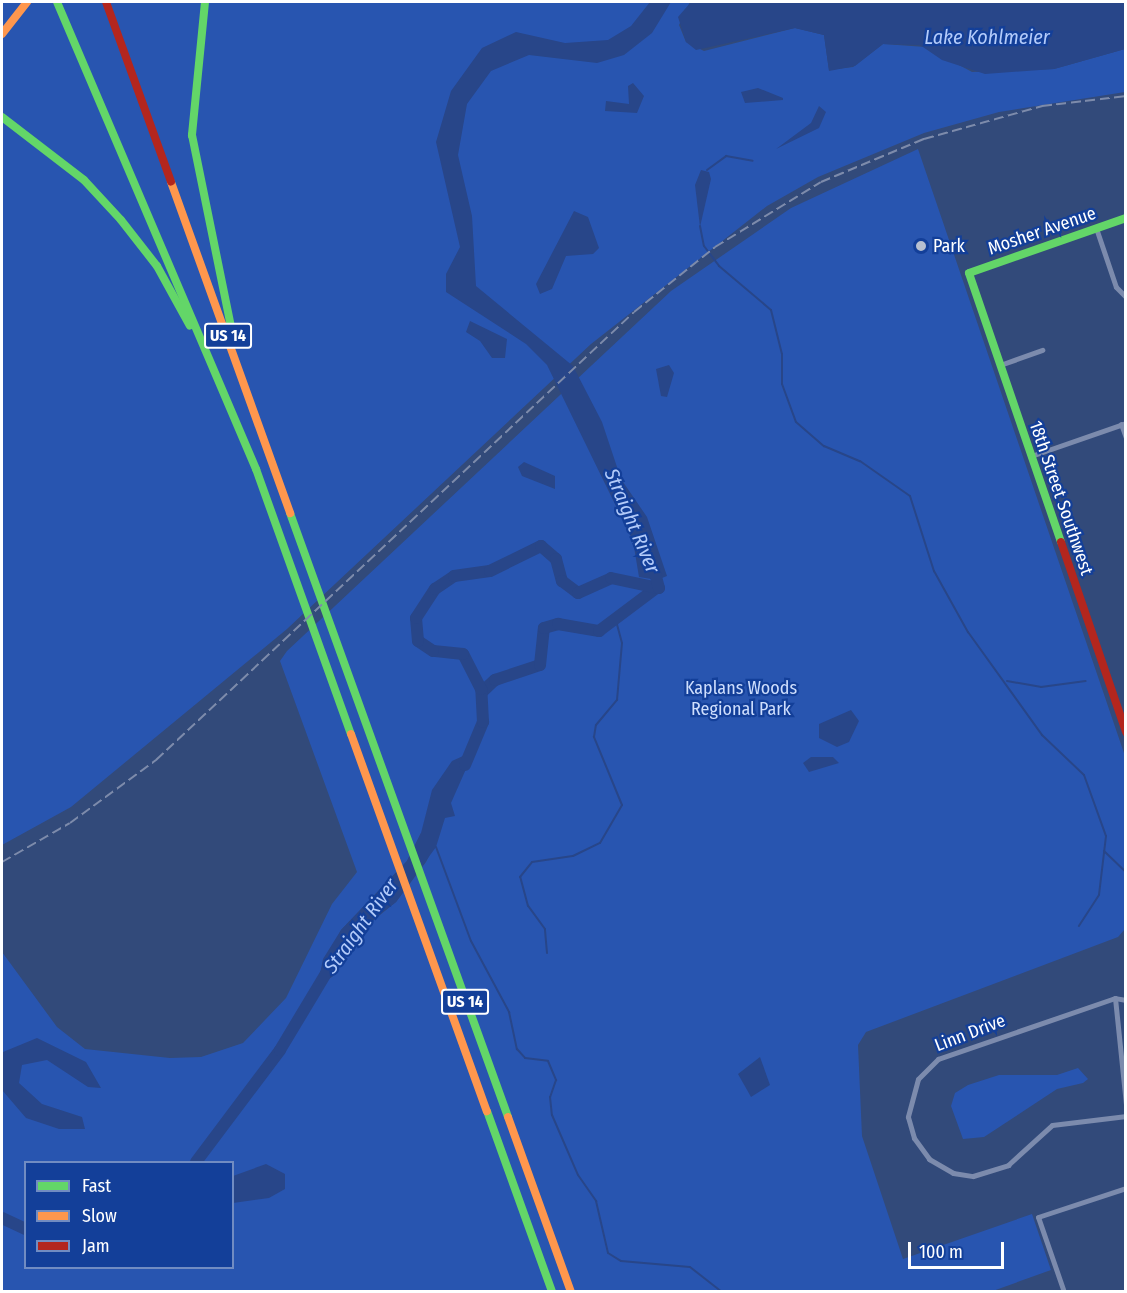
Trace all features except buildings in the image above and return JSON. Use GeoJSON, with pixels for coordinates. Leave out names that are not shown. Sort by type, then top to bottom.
{"type":"FeatureCollection","features":[{"type":"Feature","properties":{"kind":"main road"},"geometry":{"type":"LineString","coordinates":[[2,34],[27,2]]}},
{"type":"Feature","properties":{"kind":"main road","name":"US 14"},"geometry":{"type":"LineString","coordinates":[[57,2],[230,407],[302,590],[389,846],[552,1292]]}},
{"type":"Feature","properties":{"kind":"main road","name":"US 14"},"geometry":{"type":"LineString","coordinates":[[106,2],[316,580],[424,891],[573,1292]]}},
{"type":"Feature","properties":{"kind":"main road"},"geometry":{"type":"LineString","coordinates":[[205,2],[192,135],[217,273],[249,395]]}},
{"type":"Feature","properties":{"kind":"main road"},"geometry":{"type":"LineString","coordinates":[[2,117],[84,180],[121,220],[157,267],[230,407]]}},
{"type":"Feature","properties":{"kind":"main road","name":"Mosher Avenue"},"geometry":{"type":"LineString","coordinates":[[969,273],[1125,218]]}},
{"type":"Feature","properties":{"kind":"main road","name":"18th Street Southwest"},"geometry":{"type":"LineString","coordinates":[[969,273],[1125,732]]}},
{"type":"Feature","properties":{"kind":"street"},"geometry":{"type":"LineString","coordinates":[[1096,228],[1116,287],[1125,297]]}},
{"type":"Feature","properties":{"kind":"street"},"geometry":{"type":"LineString","coordinates":[[1000,365],[1042,350]]}},
{"type":"Feature","properties":{"kind":"street"},"geometry":{"type":"LineString","coordinates":[[1031,456],[1123,424],[1125,438]]}},
{"type":"Feature","properties":{"kind":"street"},"geometry":{"type":"LineString","coordinates":[[1114,998],[1125,1104]]}},
{"type":"Feature","properties":{"kind":"street","name":"Linn Drive"},"geometry":{"type":"LineString","coordinates":[[1125,1000],[1114,998],[938,1059],[918,1079],[908,1117],[914,1138],[929,1159],[953,1173],[973,1176],[1008,1165],[1052,1125],[1125,1116]]}},
{"type":"Feature","properties":{"kind":"street"},"geometry":{"type":"LineString","coordinates":[[1064,1292],[1038,1217],[1125,1188]]}},
{"type":"Feature","properties":{"kind":"green space"},"geometry":{"type":"Polygon","coordinates":[[[2,2],[690,2],[679,25],[686,42],[704,51],[795,28],[824,35],[829,70],[853,67],[883,44],[926,47],[972,72],[1054,69],[1125,49],[1125,92],[999,112],[924,133],[818,177],[767,206],[591,344],[287,629],[71,807],[2,845],[2,2]]]}},
{"type":"Feature","properties":{"kind":"green space","name":"Kaplans Woods Regional Park"},"geometry":{"type":"Polygon","coordinates":[[[918,149],[1125,756],[1125,929],[1118,937],[866,1032],[858,1045],[862,1136],[903,1259],[1032,1214],[1051,1270],[990,1292],[2,1291],[2,952],[57,1027],[85,1049],[170,1058],[201,1057],[243,1043],[286,998],[332,904],[357,872],[280,661],[287,651],[671,291],[791,208],[918,149]],[[421,833],[407,861],[341,930],[318,977],[332,977],[360,931],[396,902],[429,856],[421,833]]]}},
{"type":"Feature","properties":{"kind":"green space"},"geometry":{"type":"Polygon","coordinates":[[[1078,1068],[1088,1079],[1083,1083],[1057,1089],[984,1137],[963,1139],[951,1106],[955,1093],[968,1085],[999,1075],[1057,1075],[1078,1068]]]}},
{"type":"Feature","properties":{"kind":"water"},"geometry":{"type":"Polygon","coordinates":[[[650,2],[671,2],[652,33],[624,55],[597,63],[529,55],[491,71],[467,104],[458,155],[472,216],[476,286],[573,366],[602,422],[621,479],[647,517],[667,576],[657,580],[639,577],[633,541],[547,365],[526,344],[446,292],[446,274],[460,247],[436,142],[451,91],[482,48],[516,32],[565,43],[608,40],[631,26],[650,2]]]}},
{"type":"Feature","properties":{"kind":"water","name":"Lake Kohlmeier"},"geometry":{"type":"Polygon","coordinates":[[[691,2],[1125,2],[1125,49],[1054,69],[985,74],[942,60],[920,45],[883,44],[855,66],[829,71],[824,35],[795,28],[696,50],[686,42],[678,17],[691,2]]]}},
{"type":"Feature","properties":{"kind":"water"},"geometry":{"type":"Polygon","coordinates":[[[633,83],[644,96],[637,113],[605,111],[606,101],[629,104],[628,86],[633,83]]]}},
{"type":"Feature","properties":{"kind":"water"},"geometry":{"type":"Polygon","coordinates":[[[758,88],[783,98],[783,100],[745,103],[741,92],[758,88]]]}},
{"type":"Feature","properties":{"kind":"water"},"geometry":{"type":"Polygon","coordinates":[[[819,106],[826,112],[819,128],[776,149],[811,123],[819,106]]]}},
{"type":"Feature","properties":{"kind":"water"},"geometry":{"type":"Polygon","coordinates":[[[701,170],[709,172],[711,179],[700,227],[695,185],[701,170]]]}},
{"type":"Feature","properties":{"kind":"water"},"geometry":{"type":"Polygon","coordinates":[[[574,211],[588,217],[599,248],[593,254],[566,256],[552,289],[540,294],[536,284],[574,211]]]}},
{"type":"Feature","properties":{"kind":"water"},"geometry":{"type":"Polygon","coordinates":[[[470,321],[507,339],[505,358],[492,358],[480,341],[466,332],[470,321]]]}},
{"type":"Feature","properties":{"kind":"water"},"geometry":{"type":"Polygon","coordinates":[[[669,365],[674,373],[667,397],[661,396],[656,369],[669,365]]]}},
{"type":"Feature","properties":{"kind":"water"},"geometry":{"type":"Polygon","coordinates":[[[524,462],[555,476],[555,489],[522,476],[518,467],[524,462]]]}},
{"type":"Feature","properties":{"kind":"water"},"geometry":{"type":"Polygon","coordinates":[[[851,710],[859,721],[849,742],[837,747],[819,738],[819,724],[851,710]]]}},
{"type":"Feature","properties":{"kind":"water"},"geometry":{"type":"Polygon","coordinates":[[[474,751],[451,803],[455,816],[445,818],[436,847],[396,902],[366,925],[332,977],[318,984],[323,959],[341,930],[407,861],[421,833],[432,790],[452,761],[474,751]]]}},
{"type":"Feature","properties":{"kind":"water"},"geometry":{"type":"Polygon","coordinates":[[[811,757],[833,757],[839,763],[809,772],[803,763],[811,757]]]}},
{"type":"Feature","properties":{"kind":"water"},"geometry":{"type":"Polygon","coordinates":[[[37,1038],[86,1062],[101,1088],[88,1087],[47,1060],[22,1065],[19,1083],[42,1104],[82,1117],[85,1129],[59,1129],[26,1118],[2,1090],[3,1052],[37,1038]]]}},
{"type":"Feature","properties":{"kind":"water"},"geometry":{"type":"Polygon","coordinates":[[[760,1057],[770,1085],[751,1097],[738,1074],[760,1057]]]}},
{"type":"Feature","properties":{"kind":"water"},"geometry":{"type":"Polygon","coordinates":[[[266,1164],[285,1174],[285,1189],[269,1198],[234,1203],[234,1176],[266,1164]]]}},
{"type":"Feature","properties":{"kind":"waterway"},"geometry":{"type":"LineString","coordinates":[[707,170],[726,156],[753,161]]}},
{"type":"Feature","properties":{"kind":"waterway"},"geometry":{"type":"LineString","coordinates":[[700,226],[704,246],[719,266],[771,310],[782,354],[782,384],[796,422],[824,446],[860,461],[910,496],[934,571],[968,632],[1042,735],[1084,775],[1106,836],[1099,895],[1079,926]]}},
{"type":"Feature","properties":{"kind":"waterway","name":"Straight River"},"geometry":{"type":"LineString","coordinates":[[465,765],[483,722],[481,689],[463,654],[433,651],[418,641],[416,618],[435,589],[454,576],[490,571],[541,546],[556,559],[562,581],[578,593],[611,578],[659,588],[653,565]]}},
{"type":"Feature","properties":{"kind":"waterway"},"geometry":{"type":"LineString","coordinates":[[482,692],[495,680],[540,665],[544,628],[558,624],[599,631],[655,589]]}},
{"type":"Feature","properties":{"kind":"waterway"},"geometry":{"type":"LineString","coordinates":[[547,953],[545,929],[528,906],[520,877],[532,862],[573,856],[600,843],[622,805],[594,737],[596,725],[617,700],[622,643],[615,616]]}},
{"type":"Feature","properties":{"kind":"waterway"},"geometry":{"type":"LineString","coordinates":[[1007,681],[1041,687],[1086,681]]}},
{"type":"Feature","properties":{"kind":"waterway"},"geometry":{"type":"LineString","coordinates":[[436,847],[471,941],[509,1012],[517,1049],[525,1058],[548,1061],[556,1080],[550,1097],[552,1115],[578,1175],[596,1201],[608,1253],[621,1261],[690,1267],[722,1292]]}},
{"type":"Feature","properties":{"kind":"waterway"},"geometry":{"type":"LineString","coordinates":[[1104,851],[1126,872]]}},
{"type":"Feature","properties":{"kind":"waterway","name":"Straight River"},"geometry":{"type":"LineString","coordinates":[[197,1161],[280,1050],[328,970]]}},
{"type":"Feature","properties":{"kind":"waterway","name":"Straight River"},"geometry":{"type":"LineString","coordinates":[[2,1218],[24,1228]]}},
{"type":"Feature","properties":{"kind":"railway"},"geometry":{"type":"LineString","coordinates":[[2,862],[70,823],[156,760],[634,312],[715,247],[821,182],[924,139],[1042,106],[1126,96]]}},
{"type":"Feature","properties":{"kind":"traffic: fast"},"geometry":{"type":"LineString","coordinates":[[57,2],[256,469],[351,734]]}},
{"type":"Feature","properties":{"kind":"traffic: fast"},"geometry":{"type":"LineString","coordinates":[[205,2],[192,135],[232,331]]}},
{"type":"Feature","properties":{"kind":"traffic: fast"},"geometry":{"type":"LineString","coordinates":[[2,117],[84,180],[121,220],[157,266],[190,326]]}},
{"type":"Feature","properties":{"kind":"traffic: fast"},"geometry":{"type":"LineString","coordinates":[[1061,542],[969,273],[1126,218]]}},
{"type":"Feature","properties":{"kind":"traffic: fast"},"geometry":{"type":"LineString","coordinates":[[290,513],[508,1117]]}},
{"type":"Feature","properties":{"kind":"traffic: fast"},"geometry":{"type":"LineString","coordinates":[[487,1111],[552,1292]]}},
{"type":"Feature","properties":{"kind":"traffic: slow"},"geometry":{"type":"LineString","coordinates":[[2,34],[27,2]]}},
{"type":"Feature","properties":{"kind":"traffic: slow"},"geometry":{"type":"LineString","coordinates":[[171,182],[290,513]]}},
{"type":"Feature","properties":{"kind":"traffic: slow"},"geometry":{"type":"LineString","coordinates":[[351,734],[487,1111]]}},
{"type":"Feature","properties":{"kind":"traffic: slow"},"geometry":{"type":"LineString","coordinates":[[508,1117],[571,1292]]}},
{"type":"Feature","properties":{"kind":"traffic: jam"},"geometry":{"type":"LineString","coordinates":[[106,2],[171,182]]}},
{"type":"Feature","properties":{"kind":"traffic: jam"},"geometry":{"type":"LineString","coordinates":[[1061,542],[1126,732]]}},
{"type":"Feature","properties":{"kind":"place","name":"Park"},"geometry":{"type":"Point","coordinates":[921,246]}}]}
